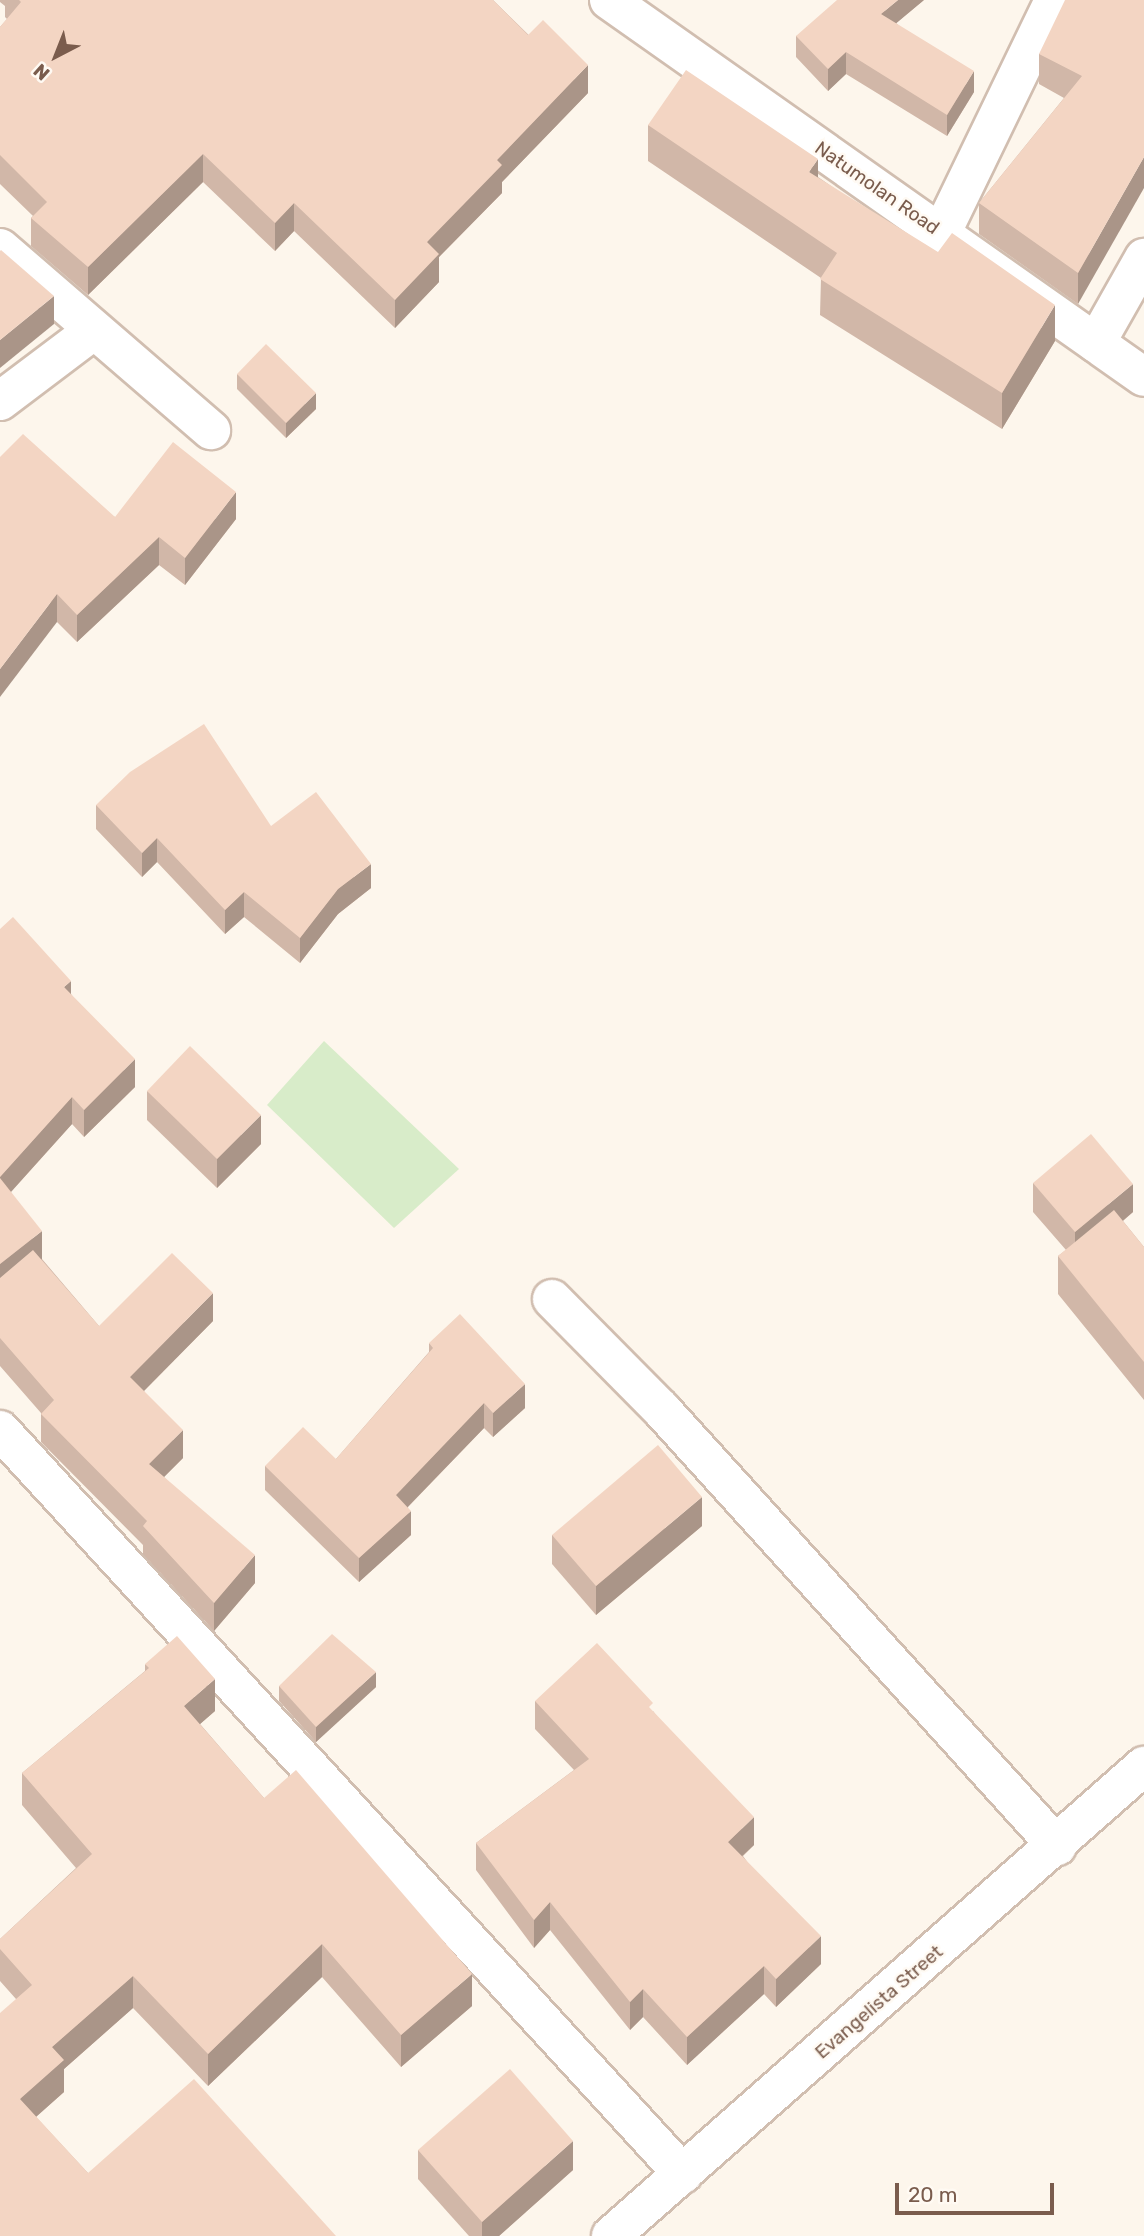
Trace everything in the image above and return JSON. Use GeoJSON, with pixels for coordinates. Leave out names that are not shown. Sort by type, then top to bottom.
{"type":"FeatureCollection","features":[{"type":"Feature","properties":{"kind":"street","name":"Natumolan Road"},"geometry":{"type":"LineString","coordinates":[[609,0],[1144,377]]}},
{"type":"Feature","properties":{"kind":"street"},"geometry":{"type":"LineString","coordinates":[[941,234],[1054,0]]}},
{"type":"Feature","properties":{"kind":"street"},"geometry":{"type":"LineString","coordinates":[[0,248],[93,331],[211,430]]}},
{"type":"Feature","properties":{"kind":"street"},"geometry":{"type":"LineString","coordinates":[[1096,343],[1144,258]]}},
{"type":"Feature","properties":{"kind":"street"},"geometry":{"type":"LineString","coordinates":[[0,401],[93,331]]}},
{"type":"Feature","properties":{"kind":"street"},"geometry":{"type":"LineString","coordinates":[[552,1299],[661,1409],[1057,1846]]}},
{"type":"Feature","properties":{"kind":"street"},"geometry":{"type":"LineString","coordinates":[[0,1430],[683,2174]]}},
{"type":"Feature","properties":{"kind":"street","name":"Evangelista Street"},"geometry":{"type":"LineString","coordinates":[[611,2236],[1057,1846],[1144,1766]]}},
{"type":"Feature","properties":{"kind":"green space"},"geometry":{"type":"Polygon","coordinates":[[[324,1041],[459,1169],[394,1228],[267,1105],[324,1041]]]}},
{"type":"Feature","properties":{"kind":"building"},"geometry":{"type":"Polygon","coordinates":[[[19,0],[493,0],[528,35],[543,20],[588,65],[497,160],[502,165],[427,242],[439,254],[395,300],[294,203],[275,223],[203,154],[88,267],[31,218],[47,202],[0,155],[0,27],[21,2],[19,0]]]}},
{"type":"Feature","properties":{"kind":"building"},"geometry":{"type":"Polygon","coordinates":[[[837,0],[898,0],[881,14],[974,71],[947,115],[846,52],[828,69],[796,36],[837,0]]]}},
{"type":"Feature","properties":{"kind":"building"},"geometry":{"type":"Polygon","coordinates":[[[1065,0],[1144,0],[1144,157],[1078,273],[979,203],[1082,76],[1039,54],[1065,0]]]}},
{"type":"Feature","properties":{"kind":"building"},"geometry":{"type":"Polygon","coordinates":[[[686,70],[818,159],[809,172],[938,252],[952,233],[1055,305],[1002,393],[820,279],[837,253],[648,125],[686,70]]]}},
{"type":"Feature","properties":{"kind":"building"},"geometry":{"type":"Polygon","coordinates":[[[0,251],[54,296],[0,340],[0,251]]]}},
{"type":"Feature","properties":{"kind":"building"},"geometry":{"type":"Polygon","coordinates":[[[266,344],[316,393],[286,423],[237,374],[266,344]]]}},
{"type":"Feature","properties":{"kind":"building"},"geometry":{"type":"Polygon","coordinates":[[[23,434],[115,517],[173,442],[236,492],[185,558],[159,537],[77,615],[57,594],[0,669],[0,457],[23,434]]]}},
{"type":"Feature","properties":{"kind":"building"},"geometry":{"type":"Polygon","coordinates":[[[204,724],[271,826],[316,792],[371,864],[338,889],[300,938],[244,892],[225,910],[157,838],[142,853],[96,805],[130,772],[204,724]]]}},
{"type":"Feature","properties":{"kind":"building"},"geometry":{"type":"Polygon","coordinates":[[[13,917],[71,981],[64,987],[135,1059],[84,1110],[72,1097],[0,1177],[0,929],[13,917]]]}},
{"type":"Feature","properties":{"kind":"building"},"geometry":{"type":"Polygon","coordinates":[[[190,1046],[261,1115],[217,1159],[147,1091],[190,1046]]]}},
{"type":"Feature","properties":{"kind":"building"},"geometry":{"type":"Polygon","coordinates":[[[1091,1134],[1133,1184],[1075,1232],[1033,1183],[1091,1134]]]}},
{"type":"Feature","properties":{"kind":"building"},"geometry":{"type":"Polygon","coordinates":[[[0,1178],[42,1231],[0,1264],[0,1178]]]}},
{"type":"Feature","properties":{"kind":"building"},"geometry":{"type":"Polygon","coordinates":[[[1114,1210],[1144,1247],[1144,1362],[1058,1256],[1114,1210]]]}},
{"type":"Feature","properties":{"kind":"building"},"geometry":{"type":"Polygon","coordinates":[[[33,1250],[99,1326],[172,1253],[213,1293],[130,1377],[183,1430],[149,1464],[255,1555],[214,1603],[143,1526],[147,1521],[41,1414],[54,1400],[0,1338],[0,1278],[33,1250]]]}},
{"type":"Feature","properties":{"kind":"building"},"geometry":{"type":"Polygon","coordinates":[[[460,1314],[525,1384],[493,1413],[484,1403],[396,1495],[411,1511],[359,1558],[265,1466],[303,1427],[336,1459],[433,1348],[429,1343],[460,1314]]]}},
{"type":"Feature","properties":{"kind":"building"},"geometry":{"type":"Polygon","coordinates":[[[658,1445],[702,1497],[596,1586],[552,1535],[658,1445]]]}},
{"type":"Feature","properties":{"kind":"building"},"geometry":{"type":"Polygon","coordinates":[[[332,1634],[376,1672],[316,1727],[279,1686],[332,1634]]]}},
{"type":"Feature","properties":{"kind":"building"},"geometry":{"type":"Polygon","coordinates":[[[177,1636],[215,1679],[184,1706],[264,1798],[296,1770],[472,1974],[401,2035],[322,1944],[208,2054],[133,1976],[52,2047],[64,2060],[20,2099],[88,2173],[194,2079],[336,2236],[0,2236],[0,2013],[32,1985],[0,1949],[0,1939],[92,1854],[22,1773],[149,1668],[145,1664],[177,1636]]]}},
{"type":"Feature","properties":{"kind":"building"},"geometry":{"type":"Polygon","coordinates":[[[597,1643],[653,1703],[649,1707],[754,1817],[728,1842],[821,1936],[776,1979],[764,1966],[687,2037],[643,1989],[630,2002],[550,1902],[534,1920],[476,1843],[589,1759],[535,1701],[597,1643]]]}},
{"type":"Feature","properties":{"kind":"building"},"geometry":{"type":"Polygon","coordinates":[[[510,2069],[573,2141],[482,2222],[418,2150],[510,2069]]]}}]}
